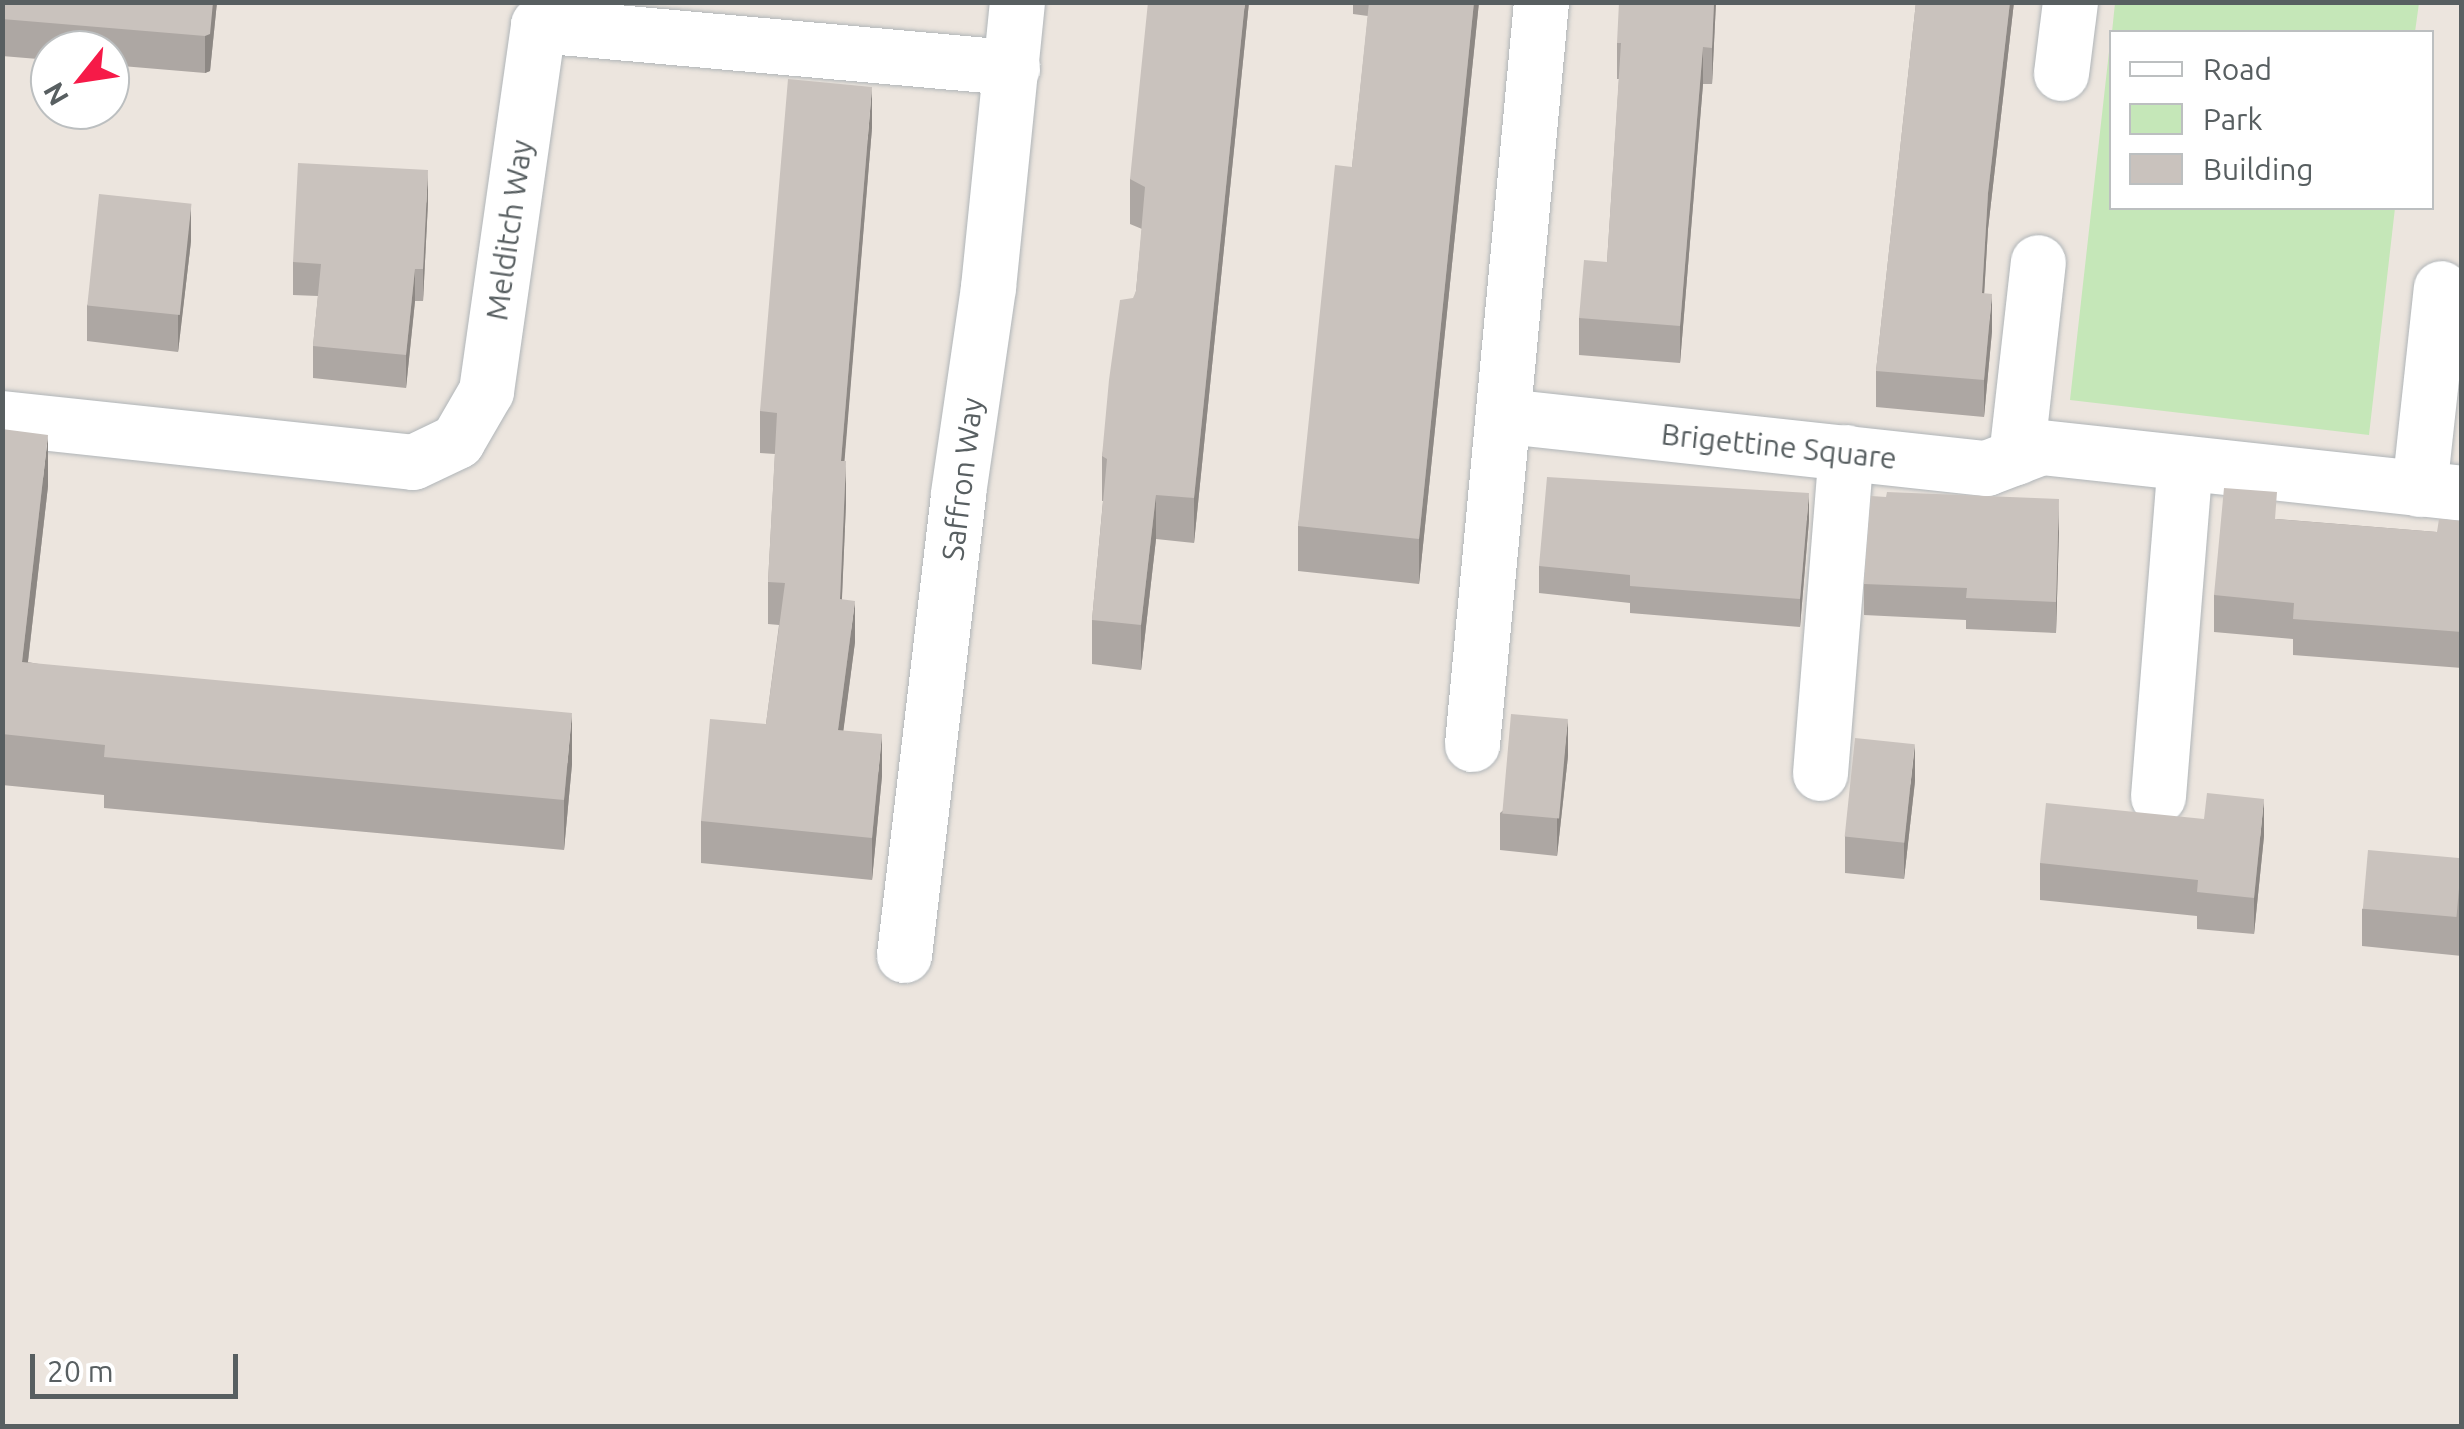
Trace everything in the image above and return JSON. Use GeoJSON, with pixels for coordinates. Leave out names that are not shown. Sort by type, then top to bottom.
{"type":"FeatureCollection","features":[{"type":"Feature","properties":{"kind":"street","name":"Saffron Way"},"geometry":{"type":"LineString","coordinates":[[904,955],[1017,2]]}},
{"type":"Feature","properties":{"kind":"street"},"geometry":{"type":"LineString","coordinates":[[1472,744],[1506,416],[1541,2]]}},
{"type":"Feature","properties":{"kind":"street"},"geometry":{"type":"LineString","coordinates":[[2061,72],[2070,2]]}},
{"type":"Feature","properties":{"kind":"street","name":"Melditch Way"},"geometry":{"type":"LineString","coordinates":[[2,418],[413,462],[458,441],[486,391],[538,14],[1012,67]]}},
{"type":"Feature","properties":{"kind":"street"},"geometry":{"type":"LineString","coordinates":[[2016,457],[2038,262]]}},
{"type":"Feature","properties":{"kind":"street"},"geometry":{"type":"LineString","coordinates":[[2440,491],[2441,288]]}},
{"type":"Feature","properties":{"kind":"street","name":"Brigettine Square"},"geometry":{"type":"LineString","coordinates":[[1506,416],[1986,468],[2041,448],[2440,491]]}},
{"type":"Feature","properties":{"kind":"street"},"geometry":{"type":"LineString","coordinates":[[1820,773],[1846,452]]}},
{"type":"Feature","properties":{"kind":"street"},"geometry":{"type":"LineString","coordinates":[[2158,796],[2185,463]]}},
{"type":"Feature","properties":{"kind":"green space"},"geometry":{"type":"Polygon","coordinates":[[[2115,2],[2419,3],[2415,30],[2112,30],[2115,2]]]}},
{"type":"Feature","properties":{"kind":"green space"},"geometry":{"type":"Polygon","coordinates":[[[2109,52],[2109,210],[2395,210],[2369,435],[2070,400],[2109,52]]]}},
{"type":"Feature","properties":{"kind":"building"},"geometry":{"type":"Polygon","coordinates":[[[2,2],[213,2],[210,34],[205,36],[2,19],[2,2]]]}},
{"type":"Feature","properties":{"kind":"building"},"geometry":{"type":"Polygon","coordinates":[[[1148,2],[1245,2],[1194,498],[1156,495],[1141,625],[1092,620],[1107,459],[1102,456],[1109,380],[1120,300],[1133,298],[1136,291],[1145,187],[1130,179],[1148,2]]]}},
{"type":"Feature","properties":{"kind":"building"},"geometry":{"type":"Polygon","coordinates":[[[1369,2],[1474,2],[1419,539],[1298,526],[1335,165],[1352,167],[1369,2]]]}},
{"type":"Feature","properties":{"kind":"building"},"geometry":{"type":"Polygon","coordinates":[[[1619,2],[1714,2],[1712,48],[1703,47],[1680,326],[1579,318],[1584,260],[1607,262],[1621,43],[1617,43],[1619,2]]]}},
{"type":"Feature","properties":{"kind":"building"},"geometry":{"type":"Polygon","coordinates":[[[1916,2],[2010,2],[1988,193],[1982,293],[1992,294],[1984,380],[1876,371],[1916,2]]]}},
{"type":"Feature","properties":{"kind":"building"},"geometry":{"type":"Polygon","coordinates":[[[788,79],[872,87],[841,461],[846,461],[840,599],[855,601],[838,730],[882,734],[872,838],[701,821],[710,719],[766,724],[785,583],[768,582],[777,413],[760,411],[788,79]]]}},
{"type":"Feature","properties":{"kind":"building"},"geometry":{"type":"Polygon","coordinates":[[[298,163],[428,170],[423,269],[415,269],[406,355],[313,346],[321,264],[293,262],[298,163]]]}},
{"type":"Feature","properties":{"kind":"building"},"geometry":{"type":"Polygon","coordinates":[[[99,194],[191,204],[180,315],[87,305],[99,194]]]}},
{"type":"Feature","properties":{"kind":"building"},"geometry":{"type":"Polygon","coordinates":[[[2,429],[48,435],[22,662],[572,713],[564,800],[104,757],[105,745],[2,734],[2,429]]]}},
{"type":"Feature","properties":{"kind":"building"},"geometry":{"type":"Polygon","coordinates":[[[1547,477],[1809,493],[1800,599],[1630,586],[1630,575],[1539,566],[1547,477]]]}},
{"type":"Feature","properties":{"kind":"building"},"geometry":{"type":"Polygon","coordinates":[[[2224,488],[2277,492],[2275,519],[2437,532],[2439,519],[2462,521],[2462,632],[2293,619],[2294,603],[2214,595],[2224,488]]]}},
{"type":"Feature","properties":{"kind":"building"},"geometry":{"type":"Polygon","coordinates":[[[1887,492],[2059,499],[2056,602],[1966,598],[1967,588],[1864,584],[1871,496],[1886,497],[1887,492]]]}},
{"type":"Feature","properties":{"kind":"building"},"geometry":{"type":"Polygon","coordinates":[[[1511,714],[1568,719],[1559,819],[1502,814],[1511,714]]]}},
{"type":"Feature","properties":{"kind":"building"},"geometry":{"type":"Polygon","coordinates":[[[1855,738],[1915,744],[1904,843],[1845,836],[1855,738]]]}},
{"type":"Feature","properties":{"kind":"building"},"geometry":{"type":"Polygon","coordinates":[[[2207,793],[2264,799],[2254,898],[2197,892],[2198,880],[2040,863],[2046,803],[2204,819],[2207,793]]]}},
{"type":"Feature","properties":{"kind":"building"},"geometry":{"type":"Polygon","coordinates":[[[2368,850],[2462,858],[2457,917],[2363,909],[2368,850]]]}}]}
